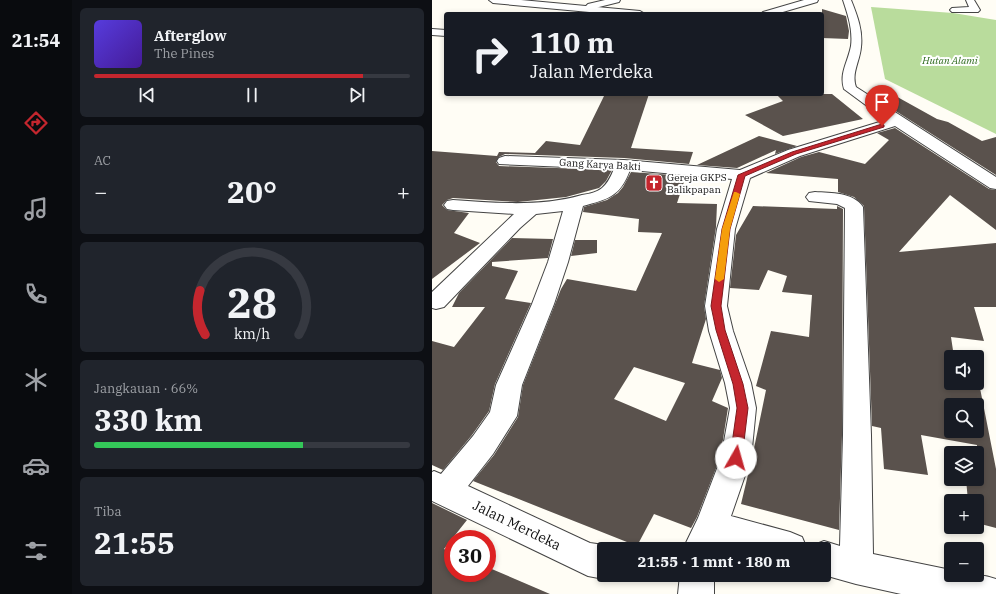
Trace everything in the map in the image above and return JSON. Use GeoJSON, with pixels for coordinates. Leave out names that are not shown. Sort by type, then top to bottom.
{"type":"FeatureCollection","features":[{"type":"Feature","properties":{"kind":"street"},"geometry":{"type":"LineString","coordinates":[[493,0],[545,2],[624,12]]}},
{"type":"Feature","properties":{"kind":"street"},"geometry":{"type":"LineString","coordinates":[[592,8],[590,7],[616,0]]}},
{"type":"Feature","properties":{"kind":"street"},"geometry":{"type":"LineString","coordinates":[[773,12],[814,0]]}},
{"type":"Feature","properties":{"kind":"street"},"geometry":{"type":"LineString","coordinates":[[847,0],[855,25],[856,46],[849,70],[849,86],[854,92],[897,121],[996,184]]}},
{"type":"Feature","properties":{"kind":"street"},"geometry":{"type":"LineString","coordinates":[[955,10],[975,10],[970,0]]}},
{"type":"Feature","properties":{"kind":"street"},"geometry":{"type":"LineString","coordinates":[[432,32],[444,33]]}},
{"type":"Feature","properties":{"kind":"street"},"geometry":{"type":"LineString","coordinates":[[737,542],[706,538],[736,458],[743,408],[738,384],[721,330],[716,306],[726,229],[742,175],[794,153],[897,121]]}},
{"type":"Feature","properties":{"kind":"street","name":"Gang Karya Bakti"},"geometry":{"type":"LineString","coordinates":[[505,160],[624,165],[742,175]]}},
{"type":"Feature","properties":{"kind":"street"},"geometry":{"type":"LineString","coordinates":[[454,205],[530,210],[574,205],[600,196],[611,190],[616,184],[624,165]]}},
{"type":"Feature","properties":{"kind":"street"},"geometry":{"type":"LineString","coordinates":[[815,197],[846,201],[851,203],[854,207],[857,435],[856,567]]}},
{"type":"Feature","properties":{"kind":"street"},"geometry":{"type":"LineString","coordinates":[[439,488],[483,445],[503,416],[509,385],[556,269],[574,205]]}},
{"type":"Feature","properties":{"kind":"street"},"geometry":{"type":"LineString","coordinates":[[436,301],[512,224],[530,210]]}},
{"type":"Feature","properties":{"kind":"street","name":"Jalan Merdeka"},"geometry":{"type":"LineString","coordinates":[[439,488],[588,559],[597,561]]}},
{"type":"Feature","properties":{"kind":"street"},"geometry":{"type":"LineString","coordinates":[[831,560],[856,567],[953,588],[989,594]]}},
{"type":"Feature","properties":{"kind":"street"},"geometry":{"type":"LineString","coordinates":[[696,594],[697,582]]}},
{"type":"Feature","properties":{"kind":"green space","name":"Hutan Alami"},"geometry":{"type":"Polygon","coordinates":[[[871,7],[953,13],[996,20],[996,134],[885,79],[871,7]]]}},
{"type":"Feature","properties":{"kind":"building"},"geometry":{"type":"Polygon","coordinates":[[[822,9],[846,16],[849,31],[848,39],[824,38],[824,12],[822,12],[822,9]]]}},
{"type":"Feature","properties":{"kind":"building"},"geometry":{"type":"Polygon","coordinates":[[[883,89],[937,119],[948,122],[982,141],[996,137],[996,175],[880,101],[883,89]]]}},
{"type":"Feature","properties":{"kind":"building"},"geometry":{"type":"Polygon","coordinates":[[[824,94],[832,94],[863,119],[783,136],[745,115],[783,101],[778,96],[824,96],[824,94]]]}},
{"type":"Feature","properties":{"kind":"building"},"geometry":{"type":"Polygon","coordinates":[[[604,96],[648,96],[631,148],[693,152],[689,164],[624,158],[505,154],[499,157],[496,162],[499,166],[612,170],[606,181],[599,188],[566,197],[518,202],[453,198],[447,200],[442,205],[447,210],[469,213],[454,233],[480,243],[432,279],[432,151],[497,156],[499,152],[535,153],[546,141],[580,145],[604,96]]]}},
{"type":"Feature","properties":{"kind":"building"},"geometry":{"type":"Polygon","coordinates":[[[895,128],[989,189],[996,190],[996,230],[950,195],[899,252],[996,243],[996,307],[974,307],[984,341],[951,337],[953,350],[944,350],[944,390],[980,390],[982,398],[944,398],[944,438],[984,438],[984,408],[996,469],[996,528],[984,525],[984,494],[967,494],[967,486],[984,486],[984,446],[977,446],[921,435],[928,475],[884,469],[881,428],[872,426],[864,206],[854,197],[838,192],[838,179],[766,173],[801,157],[819,152],[865,164],[889,140],[877,133],[895,128]]]}},
{"type":"Feature","properties":{"kind":"building"},"geometry":{"type":"Polygon","coordinates":[[[759,136],[797,146],[775,154],[776,150],[737,168],[697,165],[759,136]]]}},
{"type":"Feature","properties":{"kind":"building"},"geometry":{"type":"Polygon","coordinates":[[[631,172],[686,176],[677,203],[717,204],[716,227],[704,306],[706,319],[692,363],[720,370],[722,378],[712,401],[728,408],[720,458],[697,517],[691,528],[654,514],[639,542],[627,542],[473,481],[494,455],[518,417],[523,385],[561,289],[567,279],[636,291],[662,233],[638,232],[639,219],[583,212],[584,207],[607,200],[618,193],[631,172]],[[634,367],[614,399],[666,421],[685,383],[634,367]]]}},
{"type":"Feature","properties":{"kind":"building"},"geometry":{"type":"Polygon","coordinates":[[[753,206],[837,209],[837,206],[843,209],[842,435],[839,530],[741,504],[766,390],[756,386],[771,331],[809,337],[812,295],[782,292],[787,276],[768,270],[759,290],[730,288],[736,235],[753,206]]]}},
{"type":"Feature","properties":{"kind":"building"},"geometry":{"type":"Polygon","coordinates":[[[512,238],[553,239],[548,258],[492,262],[492,266],[518,271],[505,299],[531,303],[495,384],[489,411],[472,435],[443,470],[432,465],[432,341],[454,347],[485,307],[452,307],[459,293],[512,238]]]}},
{"type":"Feature","properties":{"kind":"building"},"geometry":{"type":"Polygon","coordinates":[[[575,240],[597,240],[597,253],[571,256],[575,240]]]}},
{"type":"Feature","properties":{"kind":"building"},"geometry":{"type":"Polygon","coordinates":[[[432,503],[467,520],[459,530],[444,530],[444,582],[496,582],[496,571],[550,594],[432,594],[432,503]]]}},
{"type":"Feature","properties":{"kind":"slow traffic"},"geometry":{"type":"LineString","coordinates":[[719,279],[726,229],[736,194]]}},
{"type":"Feature","properties":{"kind":"place","name":"Gereja GKPS Balikpapan"},"geometry":{"type":"Point","coordinates":[654,183]}},
{"type":"Feature","properties":{"kind":"route"},"geometry":{"type":"LineString","coordinates":[[736,458],[743,408],[738,384],[721,330],[716,306],[726,229],[742,175],[794,153],[882,126]]}}]}
